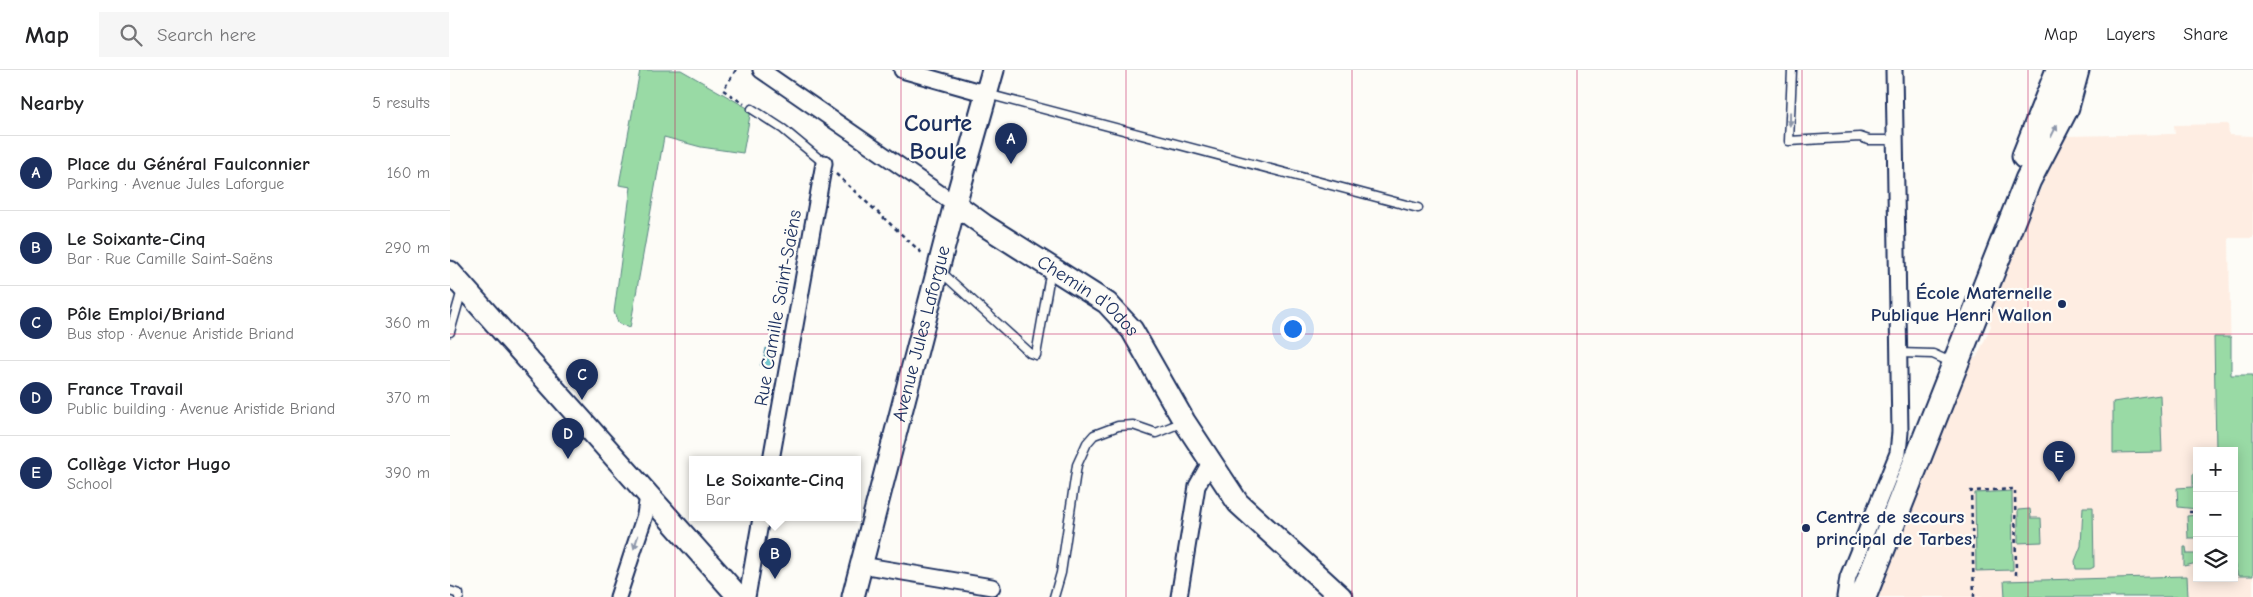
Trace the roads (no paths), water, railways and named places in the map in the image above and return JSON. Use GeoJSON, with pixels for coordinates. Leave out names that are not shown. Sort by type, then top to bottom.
{"type":"FeatureCollection","features":[{"type":"Feature","properties":{"kind":"main road"},"geometry":{"type":"LineString","coordinates":[[1850,597],[2059,70]]}},
{"type":"Feature","properties":{"kind":"main road"},"geometry":{"type":"LineString","coordinates":[[1864,597],[2028,180],[2066,107],[2076,70]]}},
{"type":"Feature","properties":{"kind":"street","name":"Chemin d'Odos"},"geometry":{"type":"LineString","coordinates":[[761,70],[984,225],[1107,303],[1132,330],[1184,422],[1238,503],[1341,597]]}},
{"type":"Feature","properties":{"kind":"street"},"geometry":{"type":"LineString","coordinates":[[902,70],[987,94]]}},
{"type":"Feature","properties":{"kind":"street","name":"Avenue Jules Laforgue"},"geometry":{"type":"LineString","coordinates":[[853,597],[955,204],[993,70]]}},
{"type":"Feature","properties":{"kind":"street"},"geometry":{"type":"LineString","coordinates":[[1845,597],[1848,577],[1898,453],[1900,432],[1894,70]]}},
{"type":"Feature","properties":{"kind":"street","name":"Rue Camille Saint-Saëns"},"geometry":{"type":"LineString","coordinates":[[772,456],[824,162]]}},
{"type":"Feature","properties":{"kind":"street"},"geometry":{"type":"LineString","coordinates":[[456,279],[738,597]]}},
{"type":"Feature","properties":{"kind":"street"},"geometry":{"type":"LineString","coordinates":[[1179,597],[1198,486],[1211,461]]}},
{"type":"Feature","properties":{"kind":"street"},"geometry":{"type":"LineString","coordinates":[[618,597],[645,515],[648,496]]}},
{"type":"Feature","properties":{"kind":"street"},"geometry":{"type":"LineString","coordinates":[[747,597],[760,521]]}},
{"type":"Feature","properties":{"kind":"street"},"geometry":{"type":"LineString","coordinates":[[862,565],[992,587]]}},
{"type":"Feature","properties":{"kind":"lane"},"geometry":{"type":"LineString","coordinates":[[1792,70],[1789,141],[1860,137],[1869,140],[1894,140]]}},
{"type":"Feature","properties":{"kind":"lane"},"geometry":{"type":"LineString","coordinates":[[987,94],[1418,208]]}},
{"type":"Feature","properties":{"kind":"lane"},"geometry":{"type":"LineString","coordinates":[[752,109],[783,129],[824,162]]}},
{"type":"Feature","properties":{"kind":"lane"},"geometry":{"type":"LineString","coordinates":[[939,270],[1030,352],[1036,355],[1052,267]]}},
{"type":"Feature","properties":{"kind":"lane"},"geometry":{"type":"LineString","coordinates":[[450,332],[456,279]]}},
{"type":"Feature","properties":{"kind":"lane"},"geometry":{"type":"LineString","coordinates":[[1899,353],[1933,354],[1944,359]]}},
{"type":"Feature","properties":{"kind":"lane"},"geometry":{"type":"LineString","coordinates":[[1054,597],[1061,573],[1077,465],[1087,444],[1094,435],[1118,426],[1133,425],[1156,432],[1184,422]]}},
{"type":"Feature","properties":{"kind":"lane"},"geometry":{"type":"LineString","coordinates":[[450,591],[459,594],[459,597]]}},
{"type":"Feature","properties":{"kind":"water"},"geometry":{"type":"Polygon","coordinates":[[[766,348],[774,350],[771,367],[760,365],[763,362],[766,348]]]}},
{"type":"Feature","properties":{"kind":"place","name":"Place du Général Faulconnier"},"geometry":{"type":"Point","coordinates":[1011,164]}},
{"type":"Feature","properties":{"kind":"place","name":"École Maternelle Publique Henri Wallon"},"geometry":{"type":"Point","coordinates":[2062,304]}},
{"type":"Feature","properties":{"kind":"place","name":"Pôle Emploi/Briand"},"geometry":{"type":"Point","coordinates":[582,400]}},
{"type":"Feature","properties":{"kind":"place","name":"France Travail"},"geometry":{"type":"Point","coordinates":[568,459]}},
{"type":"Feature","properties":{"kind":"place","name":"Collège Victor Hugo"},"geometry":{"type":"Point","coordinates":[2059,482]}},
{"type":"Feature","properties":{"kind":"place","name":"Centre de secours principal de Tarbes"},"geometry":{"type":"Point","coordinates":[1806,528]}},
{"type":"Feature","properties":{"kind":"place","name":"Le Soixante-Cinq"},"geometry":{"type":"Point","coordinates":[775,579]}},
{"type":"Feature","properties":{"kind":"district","name":"Courte Boule"},"geometry":{"type":"Point","coordinates":[938,137]}}]}
